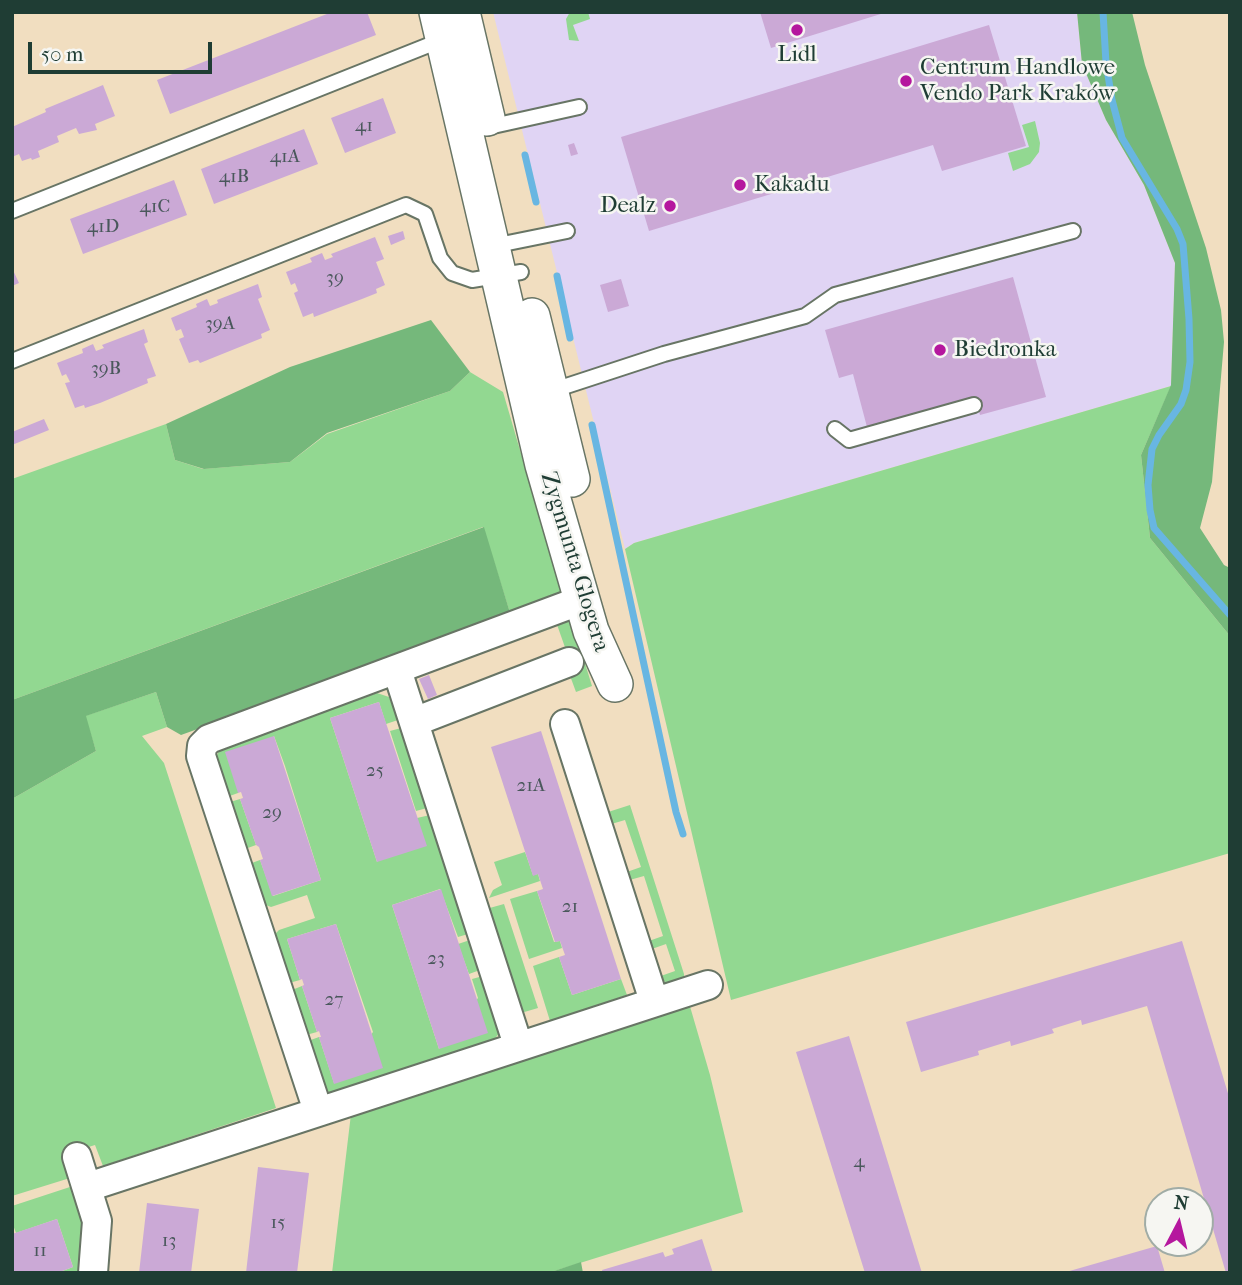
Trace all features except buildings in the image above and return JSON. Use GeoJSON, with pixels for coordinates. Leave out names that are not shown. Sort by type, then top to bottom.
{"type":"FeatureCollection","features":[{"type":"Feature","properties":{"kind":"street","name":"Zygmunta Glogera"},"geometry":{"type":"LineString","coordinates":[[453,24],[582,600],[591,631],[615,684],[610,629],[538,394]]}},
{"type":"Feature","properties":{"kind":"street"},"geometry":{"type":"LineString","coordinates":[[318,1111],[200,751],[209,739],[582,600]]}},
{"type":"Feature","properties":{"kind":"street"},"geometry":{"type":"LineString","coordinates":[[414,722],[569,662]]}},
{"type":"Feature","properties":{"kind":"street"},"geometry":{"type":"LineString","coordinates":[[397,670],[518,1045]]}},
{"type":"Feature","properties":{"kind":"street"},"geometry":{"type":"LineString","coordinates":[[565,724],[654,1001]]}},
{"type":"Feature","properties":{"kind":"street"},"geometry":{"type":"LineString","coordinates":[[88,1187],[708,985]]}},
{"type":"Feature","properties":{"kind":"street"},"geometry":{"type":"LineString","coordinates":[[77,1157],[88,1187],[98,1231],[93,1273]]}},
{"type":"Feature","properties":{"kind":"lane"},"geometry":{"type":"LineString","coordinates":[[12,211],[453,24]]}},
{"type":"Feature","properties":{"kind":"lane"},"geometry":{"type":"LineString","coordinates":[[477,130],[579,107]]}},
{"type":"Feature","properties":{"kind":"lane"},"geometry":{"type":"LineString","coordinates":[[12,362],[406,205],[425,214],[440,258],[453,274],[472,280],[506,259],[567,231]]}},
{"type":"Feature","properties":{"kind":"lane"},"geometry":{"type":"LineString","coordinates":[[538,394],[664,354],[805,316],[835,295],[1073,231]]}},
{"type":"Feature","properties":{"kind":"lane"},"geometry":{"type":"LineString","coordinates":[[835,429],[849,440],[974,405]]}},
{"type":"Feature","properties":{"kind":"shaded area"},"geometry":{"type":"Polygon","coordinates":[[[493,12],[1077,12],[1082,64],[1106,120],[1144,185],[1175,263],[1171,386],[634,543],[625,549],[493,12]]]}},
{"type":"Feature","properties":{"kind":"green space"},"geometry":{"type":"Polygon","coordinates":[[[570,12],[588,12],[590,19],[573,25],[579,41],[569,40],[566,19],[570,12]]]}},
{"type":"Feature","properties":{"kind":"green space"},"geometry":{"type":"Polygon","coordinates":[[[1077,12],[1132,12],[1145,65],[1206,248],[1221,310],[1224,342],[1212,482],[1200,528],[1224,565],[1230,568],[1230,636],[1150,538],[1141,455],[1171,385],[1175,263],[1144,185],[1106,120],[1082,64],[1077,12]]]}},
{"type":"Feature","properties":{"kind":"green space"},"geometry":{"type":"Polygon","coordinates":[[[1035,121],[1040,143],[1039,152],[1030,164],[1013,171],[1008,153],[1029,147],[1022,125],[1035,121]]]}},
{"type":"Feature","properties":{"kind":"green space"},"geometry":{"type":"Polygon","coordinates":[[[431,320],[470,372],[450,391],[327,433],[290,462],[204,469],[175,460],[166,424],[290,367],[431,320]]]}},
{"type":"Feature","properties":{"kind":"green space"},"geometry":{"type":"Polygon","coordinates":[[[470,372],[503,392],[563,597],[511,616],[483,527],[12,700],[12,479],[166,424],[175,460],[203,469],[290,462],[327,434],[450,391],[470,372]]]}},
{"type":"Feature","properties":{"kind":"green space"},"geometry":{"type":"Polygon","coordinates":[[[1171,386],[1141,455],[1150,538],[1230,636],[1230,853],[731,1000],[625,549],[634,543],[1171,386]]]}},
{"type":"Feature","properties":{"kind":"green space"},"geometry":{"type":"Polygon","coordinates":[[[484,527],[511,616],[181,735],[167,727],[156,692],[86,716],[96,751],[12,799],[12,700],[484,527]]]}},
{"type":"Feature","properties":{"kind":"green space"},"geometry":{"type":"Polygon","coordinates":[[[571,618],[592,686],[576,692],[569,673],[567,653],[555,619],[571,618]]]}},
{"type":"Feature","properties":{"kind":"green space"},"geometry":{"type":"Polygon","coordinates":[[[156,692],[167,727],[142,736],[164,763],[276,1108],[103,1166],[95,1145],[63,1155],[70,1178],[12,1196],[12,799],[96,751],[85,716],[156,692]]]}},
{"type":"Feature","properties":{"kind":"green space"},"geometry":{"type":"Polygon","coordinates":[[[377,693],[389,697],[398,720],[386,724],[379,702],[330,718],[377,862],[417,818],[430,815],[468,934],[458,937],[440,889],[392,905],[439,1049],[478,998],[472,979],[483,976],[500,1032],[494,1040],[331,1093],[325,1090],[308,1041],[319,1037],[334,1083],[373,1032],[336,924],[287,939],[300,980],[289,983],[274,935],[279,930],[315,918],[307,895],[271,907],[263,904],[249,864],[260,860],[273,896],[321,880],[285,766],[274,736],[238,793],[227,797],[216,757],[220,749],[377,693]]]}},
{"type":"Feature","properties":{"kind":"green space"},"geometry":{"type":"Polygon","coordinates":[[[401,728],[427,808],[416,811],[390,731],[401,728]]]}},
{"type":"Feature","properties":{"kind":"green space"},"geometry":{"type":"Polygon","coordinates":[[[240,799],[256,845],[245,849],[230,802],[240,799]]]}},
{"type":"Feature","properties":{"kind":"green space"},"geometry":{"type":"Polygon","coordinates":[[[630,805],[684,974],[684,978],[668,984],[658,977],[675,971],[666,944],[649,950],[646,942],[663,936],[644,876],[626,881],[624,873],[641,867],[625,820],[608,825],[605,813],[630,805]]]}},
{"type":"Feature","properties":{"kind":"green space"},"geometry":{"type":"Polygon","coordinates":[[[525,852],[533,875],[538,874],[540,881],[489,898],[493,890],[502,885],[494,862],[525,852]]]}},
{"type":"Feature","properties":{"kind":"green space"},"geometry":{"type":"Polygon","coordinates":[[[537,891],[554,942],[560,941],[562,948],[529,959],[510,899],[537,891]]]}},
{"type":"Feature","properties":{"kind":"green space"},"geometry":{"type":"Polygon","coordinates":[[[504,904],[538,1008],[521,1013],[486,909],[504,904]]]}},
{"type":"Feature","properties":{"kind":"green space"},"geometry":{"type":"Polygon","coordinates":[[[470,940],[480,970],[469,974],[458,944],[470,940]]]}},
{"type":"Feature","properties":{"kind":"green space"},"geometry":{"type":"Polygon","coordinates":[[[559,957],[572,995],[621,979],[627,995],[550,1021],[533,966],[559,957]]]}},
{"type":"Feature","properties":{"kind":"green space"},"geometry":{"type":"Polygon","coordinates":[[[302,986],[317,1032],[306,1035],[292,990],[302,986]]]}},
{"type":"Feature","properties":{"kind":"green space"},"geometry":{"type":"Polygon","coordinates":[[[689,1003],[710,1075],[743,1212],[548,1273],[332,1273],[351,1114],[689,1003]]]}},
{"type":"Feature","properties":{"kind":"green space"},"geometry":{"type":"Polygon","coordinates":[[[73,1186],[87,1237],[84,1273],[57,1273],[73,1267],[57,1219],[16,1233],[12,1222],[12,1206],[73,1186]]]}},
{"type":"Feature","properties":{"kind":"green space"},"geometry":{"type":"Polygon","coordinates":[[[581,1262],[583,1273],[548,1273],[581,1262]]]}},
{"type":"Feature","properties":{"kind":"waterway"},"geometry":{"type":"LineString","coordinates":[[1103,12],[1106,63],[1122,138],[1177,229],[1183,244],[1190,362],[1181,404],[1152,449],[1148,485],[1150,510],[1154,528],[1230,615]]}},
{"type":"Feature","properties":{"kind":"waterway"},"geometry":{"type":"LineString","coordinates":[[525,155],[536,202]]}},
{"type":"Feature","properties":{"kind":"waterway"},"geometry":{"type":"LineString","coordinates":[[557,276],[570,338]]}},
{"type":"Feature","properties":{"kind":"waterway"},"geometry":{"type":"LineString","coordinates":[[592,425],[683,834]]}},
{"type":"Feature","properties":{"kind":"place","name":"Lidl"},"geometry":{"type":"Point","coordinates":[797,30]}},
{"type":"Feature","properties":{"kind":"place","name":"Centrum Handlowe Vendo Park Kraków"},"geometry":{"type":"Point","coordinates":[906,81]}},
{"type":"Feature","properties":{"kind":"place","name":"Kakadu"},"geometry":{"type":"Point","coordinates":[740,185]}},
{"type":"Feature","properties":{"kind":"place","name":"Dealz"},"geometry":{"type":"Point","coordinates":[670,206]}},
{"type":"Feature","properties":{"kind":"place","name":"Biedronka"},"geometry":{"type":"Point","coordinates":[940,350]}}]}
